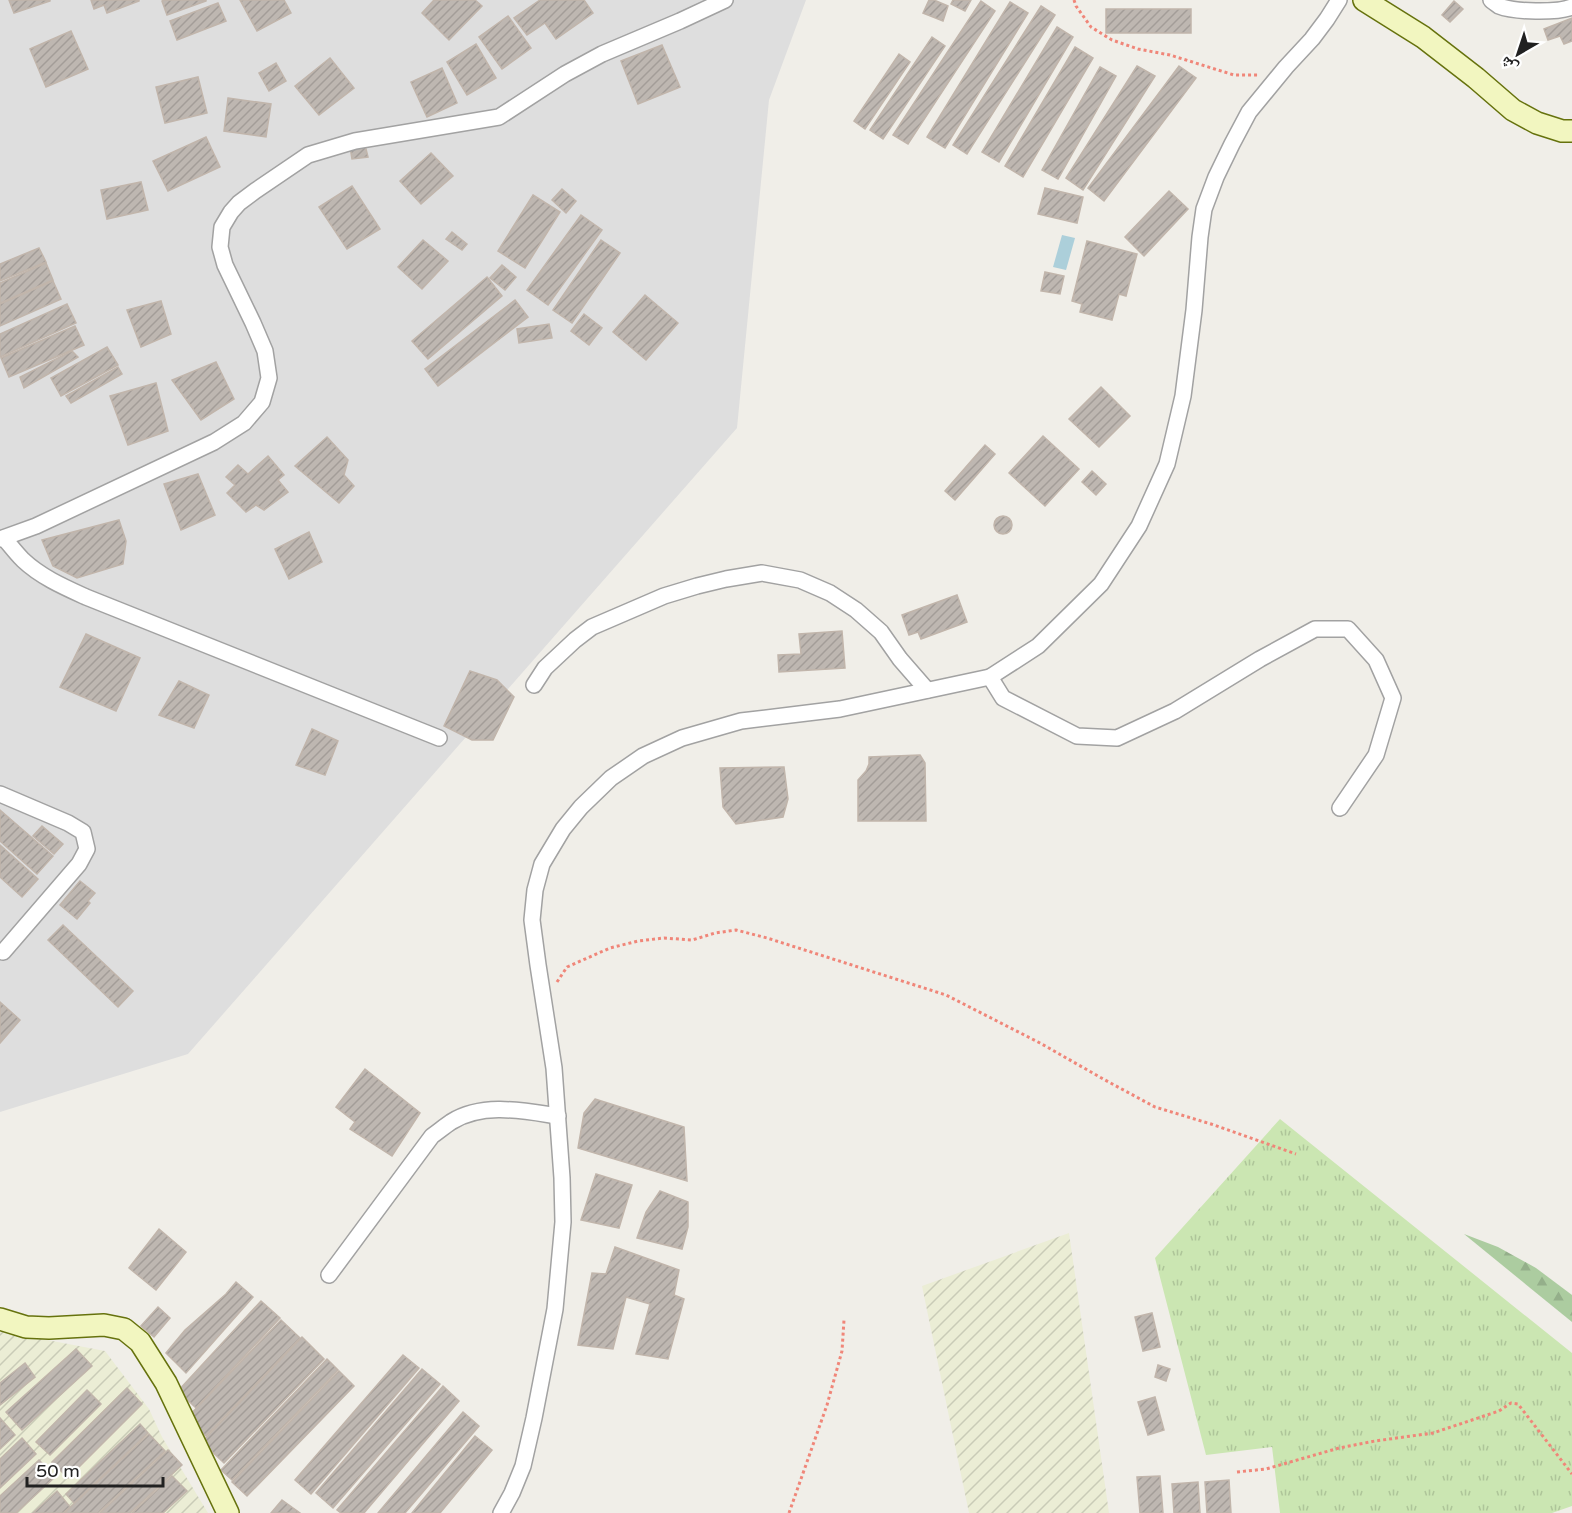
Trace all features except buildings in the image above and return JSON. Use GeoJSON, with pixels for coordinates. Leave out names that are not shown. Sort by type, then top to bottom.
{"type":"FeatureCollection","features":[{"type":"Feature","properties":{"kind":"street"},"geometry":{"type":"LineString","coordinates":[[439,738],[59,585],[23,560],[2,539],[36,526],[214,442],[244,423],[262,402],[269,378],[265,351],[225,265],[220,246],[222,227],[239,203],[255,190],[308,156],[354,141],[499,117],[602,54],[725,0]]}},
{"type":"Feature","properties":{"kind":"street"},"geometry":{"type":"LineString","coordinates":[[501,1513],[512,1494],[523,1466],[534,1418],[555,1309],[563,1222],[554,1068],[532,920],[535,890],[542,864],[563,830],[581,807],[611,778],[643,756],[682,738],[741,722],[840,709],[990,677],[1038,646],[1101,584],[1139,526],[1167,464],[1183,396],[1204,209],[1216,177],[1249,112],[1312,39],[1339,0]]}},
{"type":"Feature","properties":{"kind":"street"},"geometry":{"type":"LineString","coordinates":[[1364,0],[1423,37],[1513,110],[1537,123],[1562,131],[1572,131]]}},
{"type":"Feature","properties":{"kind":"street"},"geometry":{"type":"LineString","coordinates":[[1491,0],[1499,6],[1522,10],[1564,10],[1572,7]]}},
{"type":"Feature","properties":{"kind":"street"},"geometry":{"type":"LineString","coordinates":[[534,685],[546,668],[592,627],[664,596],[726,579],[762,573],[800,580],[830,593],[856,610],[881,632],[927,690]]}},
{"type":"Feature","properties":{"kind":"street"},"geometry":{"type":"LineString","coordinates":[[990,677],[1003,698],[1077,736],[1117,738],[1175,711],[1260,659],[1315,629],[1348,629],[1376,660],[1393,698],[1376,754],[1340,808]]}},
{"type":"Feature","properties":{"kind":"street"},"geometry":{"type":"LineString","coordinates":[[0,795],[68,823],[83,832],[87,849],[79,864],[3,952]]}},
{"type":"Feature","properties":{"kind":"street"},"geometry":{"type":"LineString","coordinates":[[329,1275],[432,1136],[453,1120],[492,1110],[522,1110],[558,1116]]}},
{"type":"Feature","properties":{"kind":"street"},"geometry":{"type":"LineString","coordinates":[[0,1319],[26,1327],[105,1325],[124,1329],[140,1342],[166,1383],[228,1513]]}},
{"type":"Feature","properties":{"kind":"path"},"geometry":{"type":"LineString","coordinates":[[1074,0],[1091,27],[1112,40],[1138,49],[1170,55],[1234,75],[1259,75],[1286,67]]}},
{"type":"Feature","properties":{"kind":"path"},"geometry":{"type":"LineString","coordinates":[[543,996],[567,967],[610,948],[664,938],[692,940],[736,930],[946,995],[1040,1043],[1155,1107],[1296,1154]]}},
{"type":"Feature","properties":{"kind":"path"},"geometry":{"type":"LineString","coordinates":[[789,1513],[827,1404],[842,1351],[844,1320]]}},
{"type":"Feature","properties":{"kind":"path"},"geometry":{"type":"LineString","coordinates":[[1237,1472],[1266,1469],[1339,1448],[1433,1433],[1499,1411],[1511,1403],[1518,1404],[1572,1474]]}},
{"type":"Feature","properties":{"kind":"shaded area"},"geometry":{"type":"Polygon","coordinates":[[[0,0],[806,0],[769,100],[737,428],[188,1054],[0,1112],[0,0]]]}},
{"type":"Feature","properties":{"kind":"green space"},"geometry":{"type":"Polygon","coordinates":[[[1280,1119],[1572,1353],[1572,1506],[1552,1513],[1280,1513],[1272,1447],[1206,1455],[1155,1258],[1280,1119]]]}},
{"type":"Feature","properties":{"kind":"green space"},"geometry":{"type":"Polygon","coordinates":[[[1069,1233],[1109,1513],[969,1513],[922,1286],[1069,1233]]]}},
{"type":"Feature","properties":{"kind":"green space"},"geometry":{"type":"Polygon","coordinates":[[[1464,1234],[1498,1247],[1536,1268],[1572,1295],[1572,1322],[1464,1234]]]}},
{"type":"Feature","properties":{"kind":"green space"},"geometry":{"type":"Polygon","coordinates":[[[0,1331],[105,1351],[149,1409],[162,1437],[208,1513],[0,1513],[0,1331]]]}},
{"type":"Feature","properties":{"kind":"water"},"geometry":{"type":"Polygon","coordinates":[[[1062,235],[1075,238],[1066,270],[1053,267],[1062,235]]]}}]}
